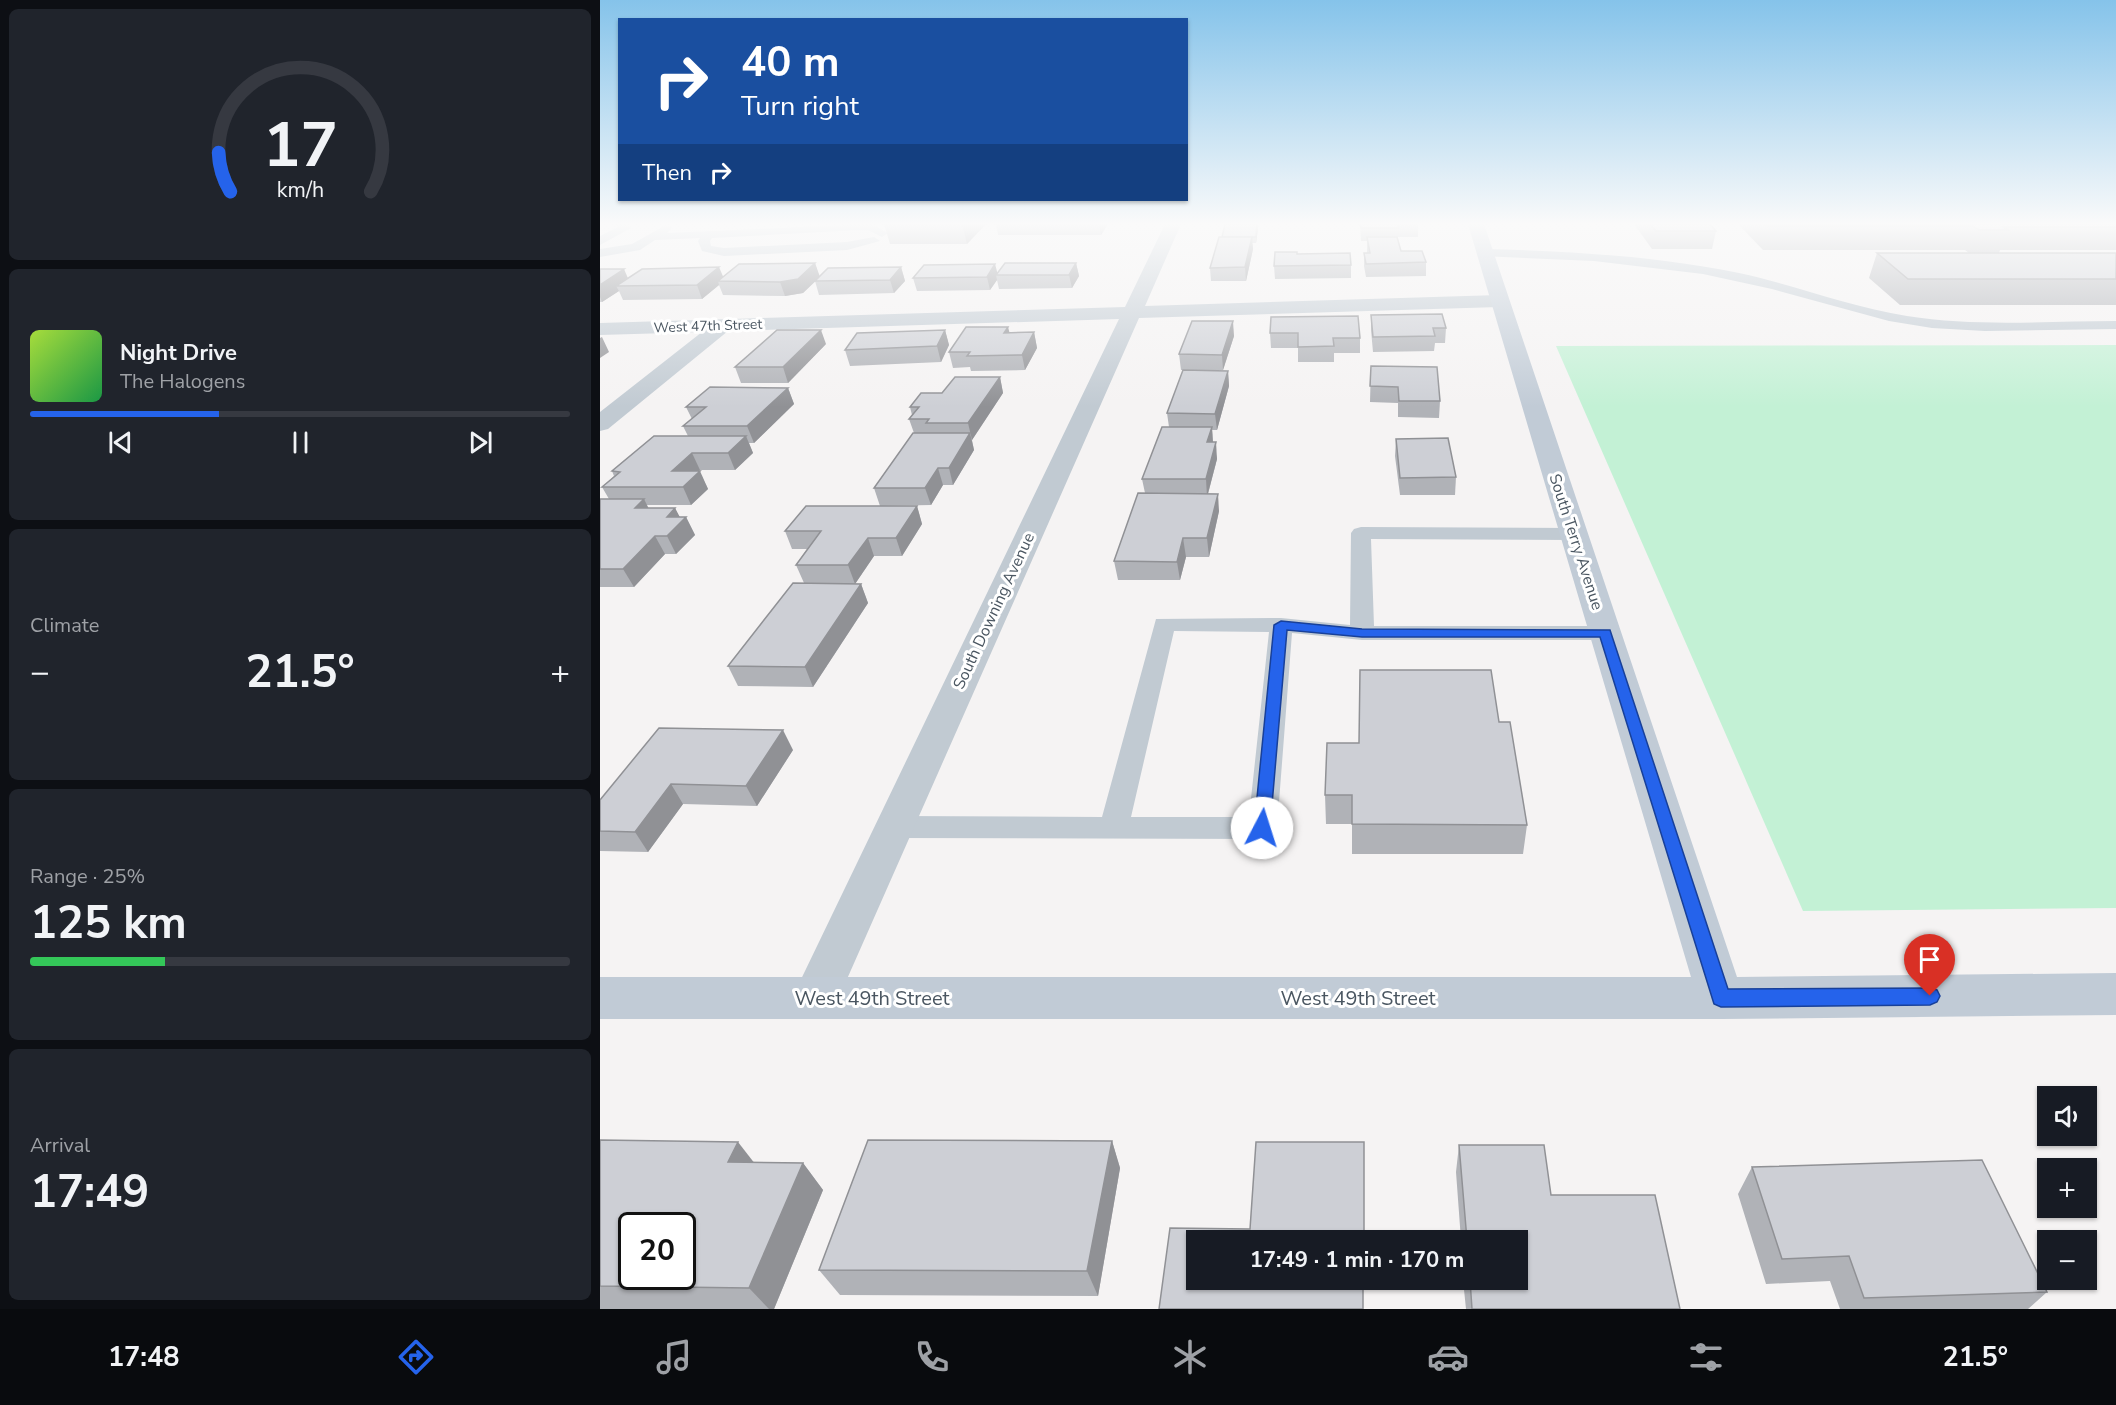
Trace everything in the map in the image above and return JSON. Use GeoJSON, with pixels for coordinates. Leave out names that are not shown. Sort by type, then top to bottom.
{"type":"FeatureCollection","features":[{"type":"Feature","properties":{"kind":"street","name":"South Downing Avenue"},"geometry":{"type":"LineString","coordinates":[[815,998],[1144,285]]}},
{"type":"Feature","properties":{"kind":"street","name":"South Terry Avenue"},"geometry":{"type":"LineString","coordinates":[[1494,285],[1721,998]]}},
{"type":"Feature","properties":{"kind":"street","name":"West 47th Street"},"geometry":{"type":"LineString","coordinates":[[600,328],[722,326],[1132,310],[1499,301]]}},
{"type":"Feature","properties":{"kind":"street"},"geometry":{"type":"LineString","coordinates":[[600,424],[722,326]]}},
{"type":"Feature","properties":{"kind":"street","name":"West 49th Street"},"geometry":{"type":"LineString","coordinates":[[600,998],[1721,998],[2116,994]]}},
{"type":"Feature","properties":{"kind":"lane"},"geometry":{"type":"LineString","coordinates":[[1775,285],[1868,312],[1909,320],[1976,326],[2116,325]]}},
{"type":"Feature","properties":{"kind":"lane"},"geometry":{"type":"LineString","coordinates":[[1362,633],[1361,533],[1574,534]]}},
{"type":"Feature","properties":{"kind":"lane"},"geometry":{"type":"LineString","coordinates":[[1114,828],[1164,624],[1281,625],[1362,633],[1605,633]]}},
{"type":"Feature","properties":{"kind":"lane"},"geometry":{"type":"LineString","coordinates":[[894,826],[1262,828],[1281,625]]}},
{"type":"Feature","properties":{"kind":"green space"},"geometry":{"type":"Polygon","coordinates":[[[2116,345],[2116,908],[1803,911],[1556,346],[2116,345]]]}},
{"type":"Feature","properties":{"kind":"building"},"geometry":{"type":"Polygon","coordinates":[[[617,285],[690,285],[616,286],[617,285]]]}},
{"type":"Feature","properties":{"kind":"building"},"geometry":{"type":"Polygon","coordinates":[[[1442,314],[1446,328],[1433,328],[1435,336],[1373,337],[1371,315],[1442,314]]]}},
{"type":"Feature","properties":{"kind":"building"},"geometry":{"type":"Polygon","coordinates":[[[1358,316],[1360,338],[1333,338],[1334,346],[1298,347],[1298,333],[1270,333],[1271,317],[1358,316]]]}},
{"type":"Feature","properties":{"kind":"building"},"geometry":{"type":"Polygon","coordinates":[[[1192,321],[1233,321],[1222,355],[1179,354],[1192,321]]]}},
{"type":"Feature","properties":{"kind":"building"},"geometry":{"type":"Polygon","coordinates":[[[966,327],[1008,327],[1004,333],[1034,332],[1022,355],[967,356],[970,352],[949,352],[966,327]]]}},
{"type":"Feature","properties":{"kind":"building"},"geometry":{"type":"Polygon","coordinates":[[[777,330],[821,330],[783,367],[735,367],[777,330]]]}},
{"type":"Feature","properties":{"kind":"building"},"geometry":{"type":"Polygon","coordinates":[[[945,330],[937,346],[845,350],[857,333],[945,330]]]}},
{"type":"Feature","properties":{"kind":"building"},"geometry":{"type":"Polygon","coordinates":[[[1371,366],[1437,367],[1440,401],[1399,401],[1398,387],[1370,386],[1371,366]]]}},
{"type":"Feature","properties":{"kind":"building"},"geometry":{"type":"Polygon","coordinates":[[[1183,370],[1228,371],[1215,414],[1167,413],[1183,370]]]}},
{"type":"Feature","properties":{"kind":"building"},"geometry":{"type":"Polygon","coordinates":[[[955,377],[1000,377],[968,423],[926,423],[929,419],[909,419],[919,407],[910,407],[921,393],[942,393],[955,377]]]}},
{"type":"Feature","properties":{"kind":"building"},"geometry":{"type":"Polygon","coordinates":[[[710,387],[788,388],[747,426],[683,426],[706,407],[686,407],[710,387]]]}},
{"type":"Feature","properties":{"kind":"building"},"geometry":{"type":"Polygon","coordinates":[[[1162,427],[1212,427],[1207,442],[1216,442],[1206,479],[1142,479],[1162,427]]]}},
{"type":"Feature","properties":{"kind":"building"},"geometry":{"type":"Polygon","coordinates":[[[913,433],[970,433],[949,468],[938,468],[925,488],[874,488],[913,433]]]}},
{"type":"Feature","properties":{"kind":"building"},"geometry":{"type":"Polygon","coordinates":[[[654,436],[746,436],[728,453],[692,453],[672,471],[700,471],[683,487],[602,487],[620,472],[612,471],[654,436]]]}},
{"type":"Feature","properties":{"kind":"building"},"geometry":{"type":"Polygon","coordinates":[[[1448,438],[1456,477],[1400,478],[1396,439],[1448,438]]]}},
{"type":"Feature","properties":{"kind":"building"},"geometry":{"type":"Polygon","coordinates":[[[1138,493],[1218,494],[1207,538],[1183,538],[1177,562],[1114,561],[1138,493]]]}},
{"type":"Feature","properties":{"kind":"building"},"geometry":{"type":"Polygon","coordinates":[[[600,499],[644,499],[635,508],[675,508],[667,517],[686,517],[667,536],[655,536],[623,569],[600,569],[600,499]]]}},
{"type":"Feature","properties":{"kind":"building"},"geometry":{"type":"Polygon","coordinates":[[[806,506],[917,506],[896,538],[868,538],[848,565],[796,565],[821,531],[785,531],[806,506]]]}},
{"type":"Feature","properties":{"kind":"building"},"geometry":{"type":"Polygon","coordinates":[[[793,583],[861,584],[805,667],[728,666],[793,583]]]}},
{"type":"Feature","properties":{"kind":"building"},"geometry":{"type":"Polygon","coordinates":[[[1360,670],[1491,670],[1499,722],[1510,722],[1527,825],[1352,824],[1352,795],[1325,795],[1327,743],[1359,743],[1360,670]]]}},
{"type":"Feature","properties":{"kind":"building"},"geometry":{"type":"Polygon","coordinates":[[[659,728],[783,730],[746,786],[671,784],[635,832],[600,831],[600,800],[659,728]]]}},
{"type":"Feature","properties":{"kind":"building"},"geometry":{"type":"Polygon","coordinates":[[[600,1140],[738,1142],[728,1162],[803,1163],[749,1288],[696,1287],[696,1212],[618,1212],[618,1286],[600,1286],[600,1140]]]}},
{"type":"Feature","properties":{"kind":"building"},"geometry":{"type":"Polygon","coordinates":[[[868,1140],[1112,1141],[1087,1271],[819,1270],[868,1140]]]}},
{"type":"Feature","properties":{"kind":"building"},"geometry":{"type":"Polygon","coordinates":[[[1256,1142],[1364,1142],[1364,1230],[1186,1230],[1186,1290],[1363,1290],[1363,1309],[1159,1309],[1170,1228],[1250,1229],[1256,1142]]]}},
{"type":"Feature","properties":{"kind":"building"},"geometry":{"type":"Polygon","coordinates":[[[1459,1145],[1544,1145],[1551,1195],[1655,1195],[1680,1309],[1472,1309],[1471,1290],[1528,1290],[1528,1230],[1466,1230],[1459,1145]]]}},
{"type":"Feature","properties":{"kind":"building"},"geometry":{"type":"Polygon","coordinates":[[[1982,1160],[2037,1272],[2037,1290],[2047,1292],[1864,1298],[1849,1256],[1782,1259],[1752,1167],[1982,1160]]]}},
{"type":"Feature","properties":{"kind":"route"},"geometry":{"type":"LineString","coordinates":[[1262,828],[1281,625],[1362,633],[1605,633],[1721,998],[1930,996]]}}]}
